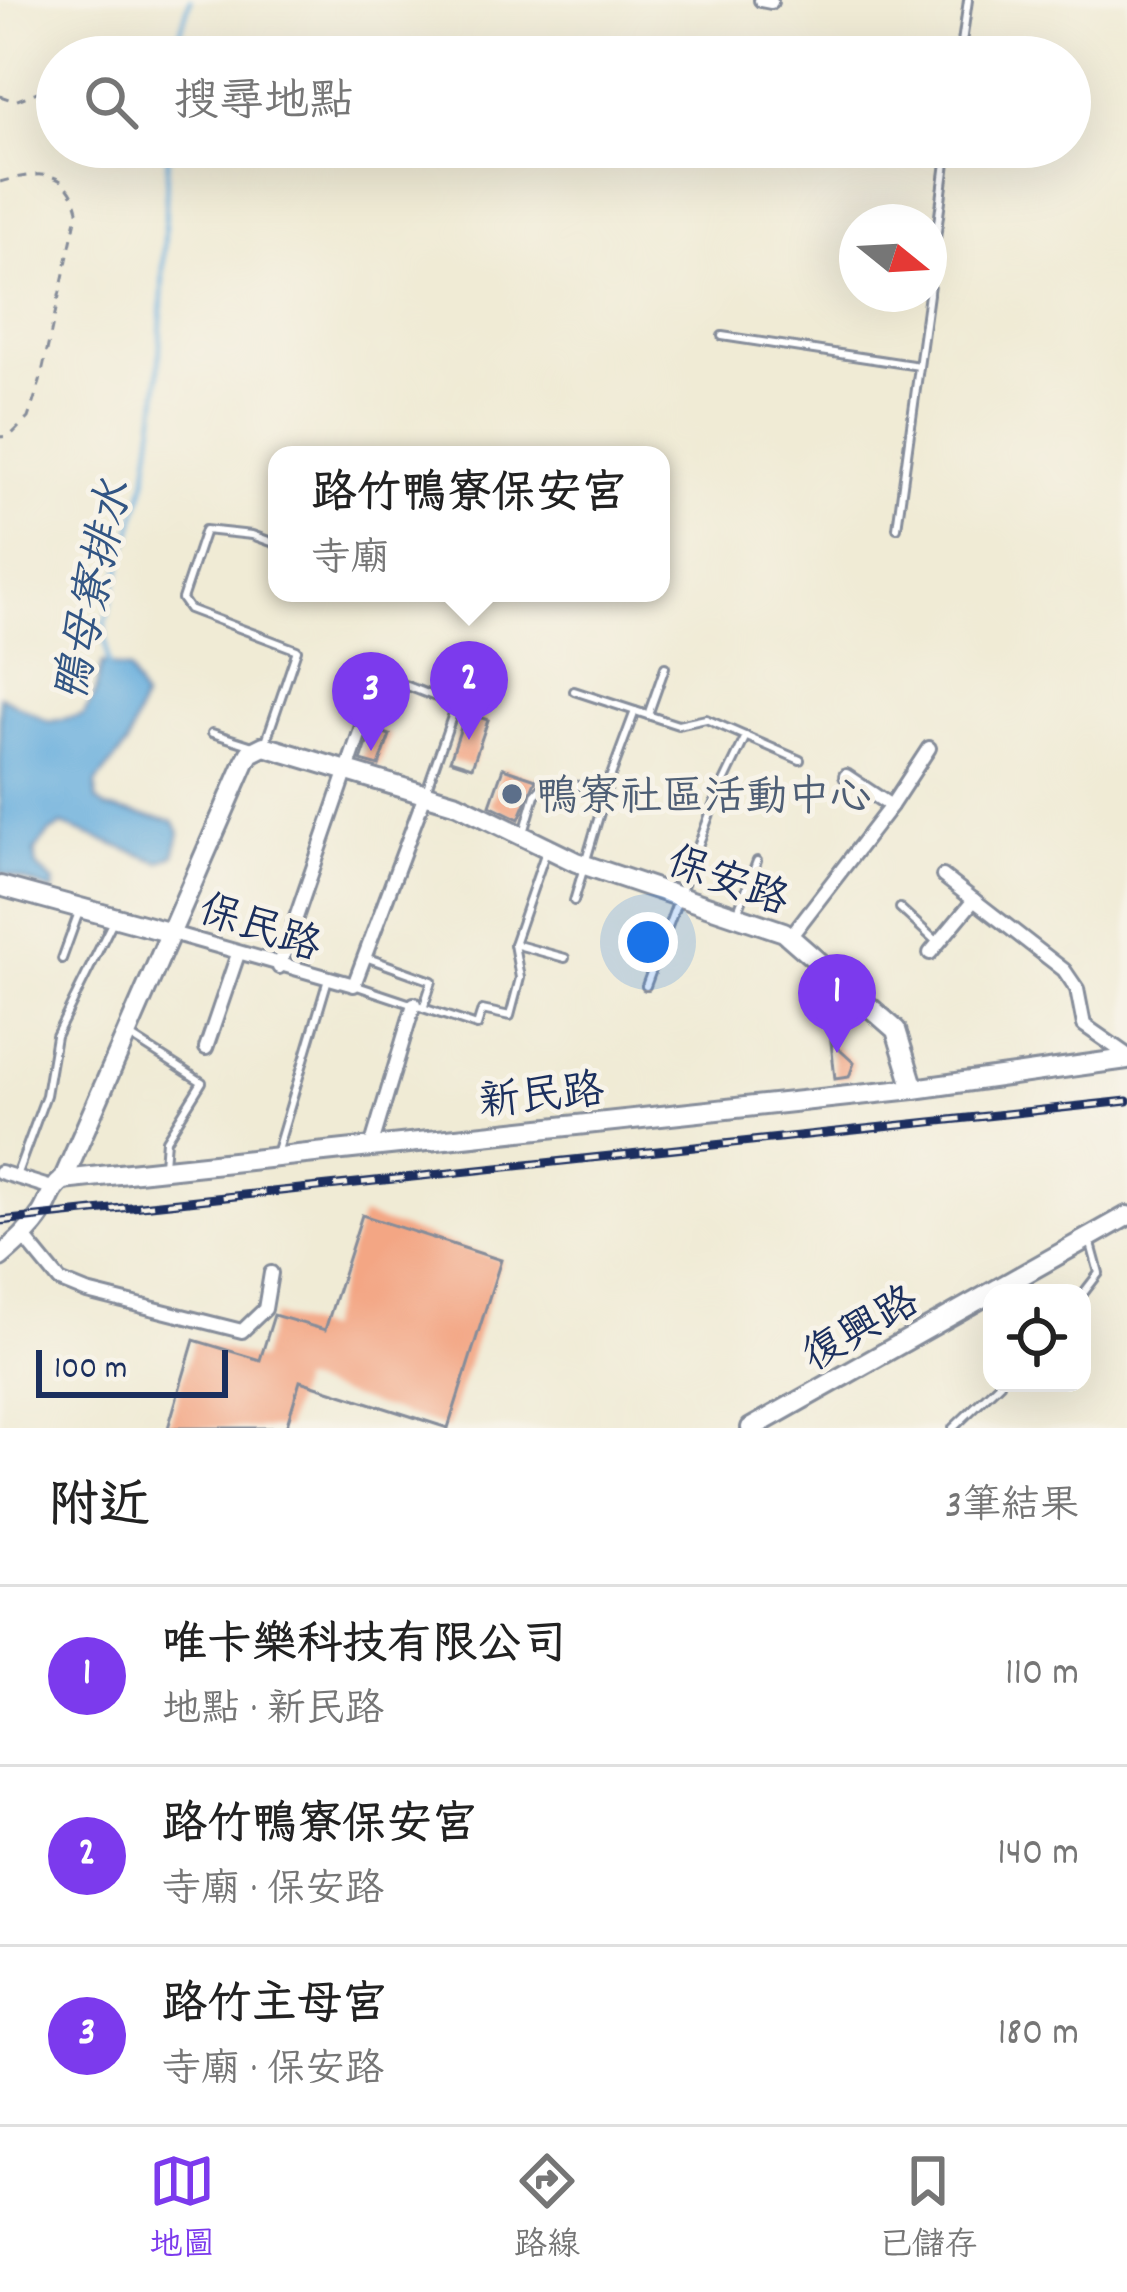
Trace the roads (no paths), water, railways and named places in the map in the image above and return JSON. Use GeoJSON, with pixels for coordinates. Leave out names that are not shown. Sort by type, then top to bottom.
{"type":"FeatureCollection","features":[{"type":"Feature","properties":{"kind":"street"},"geometry":{"type":"LineString","coordinates":[[278,967],[378,680]]}},
{"type":"Feature","properties":{"kind":"street","name":"保安路"},"geometry":{"type":"LineString","coordinates":[[260,747],[457,804],[582,864],[775,927],[896,1030],[914,1089]]}},
{"type":"Feature","properties":{"kind":"street"},"geometry":{"type":"LineString","coordinates":[[0,1257],[24,1238],[48,1203],[245,762],[260,747]]}},
{"type":"Feature","properties":{"kind":"street"},"geometry":{"type":"LineString","coordinates":[[790,937],[891,806],[929,748]]}},
{"type":"Feature","properties":{"kind":"street"},"geometry":{"type":"LineString","coordinates":[[846,776],[891,806]]}},
{"type":"Feature","properties":{"kind":"street"},"geometry":{"type":"LineString","coordinates":[[328,980],[354,986],[425,795]]}},
{"type":"Feature","properties":{"kind":"street","name":"新民路"},"geometry":{"type":"LineString","coordinates":[[943,876],[1064,970],[1077,989],[1084,1025],[1127,1057]]}},
{"type":"Feature","properties":{"kind":"street","name":"保民路"},"geometry":{"type":"LineString","coordinates":[[0,886],[328,980]]}},
{"type":"Feature","properties":{"kind":"street"},"geometry":{"type":"LineString","coordinates":[[934,948],[974,900]]}},
{"type":"Feature","properties":{"kind":"street"},"geometry":{"type":"LineString","coordinates":[[206,1048],[238,954]]}},
{"type":"Feature","properties":{"kind":"street"},"geometry":{"type":"LineString","coordinates":[[371,1147],[419,1005]]}},
{"type":"Feature","properties":{"kind":"street","name":"新民路"},"geometry":{"type":"LineString","coordinates":[[57,1184],[914,1089],[1127,1057]]}},
{"type":"Feature","properties":{"kind":"street"},"geometry":{"type":"LineString","coordinates":[[0,1172],[15,1179],[57,1184]]}},
{"type":"Feature","properties":{"kind":"street","name":"復興路"},"geometry":{"type":"LineString","coordinates":[[751,1428],[1127,1216]]}},
{"type":"Feature","properties":{"kind":"street"},"geometry":{"type":"LineString","coordinates":[[24,1238],[60,1281],[242,1331],[265,1309],[271,1273]]}},
{"type":"Feature","properties":{"kind":"lane"},"geometry":{"type":"LineString","coordinates":[[963,36],[968,0]]}},
{"type":"Feature","properties":{"kind":"lane"},"geometry":{"type":"LineString","coordinates":[[941,204],[945,168]]}},
{"type":"Feature","properties":{"kind":"lane"},"geometry":{"type":"LineString","coordinates":[[898,528],[926,312]]}},
{"type":"Feature","properties":{"kind":"lane"},"geometry":{"type":"LineString","coordinates":[[722,336],[919,366]]}},
{"type":"Feature","properties":{"kind":"lane"},"geometry":{"type":"LineString","coordinates":[[212,733],[260,747],[297,650],[189,609],[182,599],[205,530],[268,541]]}},
{"type":"Feature","properties":{"kind":"lane"},"geometry":{"type":"LineString","coordinates":[[648,715],[665,667]]}},
{"type":"Feature","properties":{"kind":"lane"},"geometry":{"type":"LineString","coordinates":[[378,680],[392,680],[455,705],[425,795]]}},
{"type":"Feature","properties":{"kind":"lane"},"geometry":{"type":"LineString","coordinates":[[574,691],[678,725],[706,719],[800,760]]}},
{"type":"Feature","properties":{"kind":"lane"},"geometry":{"type":"LineString","coordinates":[[574,901],[582,864],[635,711]]}},
{"type":"Feature","properties":{"kind":"lane"},"geometry":{"type":"LineString","coordinates":[[646,986],[714,803],[746,736]]}},
{"type":"Feature","properties":{"kind":"lane"},"geometry":{"type":"LineString","coordinates":[[522,838],[535,795],[545,784],[573,788],[610,778]]}},
{"type":"Feature","properties":{"kind":"lane"},"geometry":{"type":"LineString","coordinates":[[354,986],[477,1026],[482,1010],[510,1016],[520,978],[514,944],[547,849]]}},
{"type":"Feature","properties":{"kind":"lane"},"geometry":{"type":"LineString","coordinates":[[737,915],[757,861]]}},
{"type":"Feature","properties":{"kind":"lane"},"geometry":{"type":"LineString","coordinates":[[62,959],[80,908]]}},
{"type":"Feature","properties":{"kind":"lane"},"geometry":{"type":"LineString","coordinates":[[900,908],[934,948]]}},
{"type":"Feature","properties":{"kind":"lane"},"geometry":{"type":"LineString","coordinates":[[15,1179],[46,1095],[56,1036],[115,917]]}},
{"type":"Feature","properties":{"kind":"lane"},"geometry":{"type":"LineString","coordinates":[[514,944],[566,958]]}},
{"type":"Feature","properties":{"kind":"lane"},"geometry":{"type":"LineString","coordinates":[[364,957],[432,981],[419,1005]]}},
{"type":"Feature","properties":{"kind":"lane","name":"保民路"},"geometry":{"type":"LineString","coordinates":[[275,1157],[328,980]]}},
{"type":"Feature","properties":{"kind":"lane"},"geometry":{"type":"LineString","coordinates":[[125,1033],[202,1082],[166,1140],[164,1169]]}},
{"type":"Feature","properties":{"kind":"lane"},"geometry":{"type":"LineString","coordinates":[[1089,1237],[1099,1269],[1089,1284]]}},
{"type":"Feature","properties":{"kind":"lane"},"geometry":{"type":"LineString","coordinates":[[953,1428],[991,1392]]}},
{"type":"Feature","properties":{"kind":"water"},"geometry":{"type":"Polygon","coordinates":[[[102,663],[129,670],[143,699],[127,745],[96,783],[96,800],[106,808],[173,821],[180,833],[174,855],[160,862],[62,825],[34,852],[37,867],[54,882],[53,891],[0,872],[0,696],[49,722],[83,715],[94,697],[102,663]]]}},
{"type":"Feature","properties":{"kind":"waterway","name":"鴨母寮排水"},"geometry":{"type":"LineString","coordinates":[[179,36],[190,0]]}},
{"type":"Feature","properties":{"kind":"waterway","name":"鴨母寮排水"},"geometry":{"type":"LineString","coordinates":[[109,668],[104,626],[146,480],[158,395],[167,168]]}},
{"type":"Feature","properties":{"kind":"railway"},"geometry":{"type":"LineString","coordinates":[[0,1221],[1127,1101]]}},
{"type":"Feature","properties":{"kind":"place","name":"路竹鴨寮保安宮"},"geometry":{"type":"Point","coordinates":[469,740]}},
{"type":"Feature","properties":{"kind":"place","name":"路竹主母宮"},"geometry":{"type":"Point","coordinates":[371,751]}},
{"type":"Feature","properties":{"kind":"place","name":"鴨寮社區活動中心"},"geometry":{"type":"Point","coordinates":[512,794]}},
{"type":"Feature","properties":{"kind":"place","name":"唯卡樂科技有限公司"},"geometry":{"type":"Point","coordinates":[837,1053]}}]}
